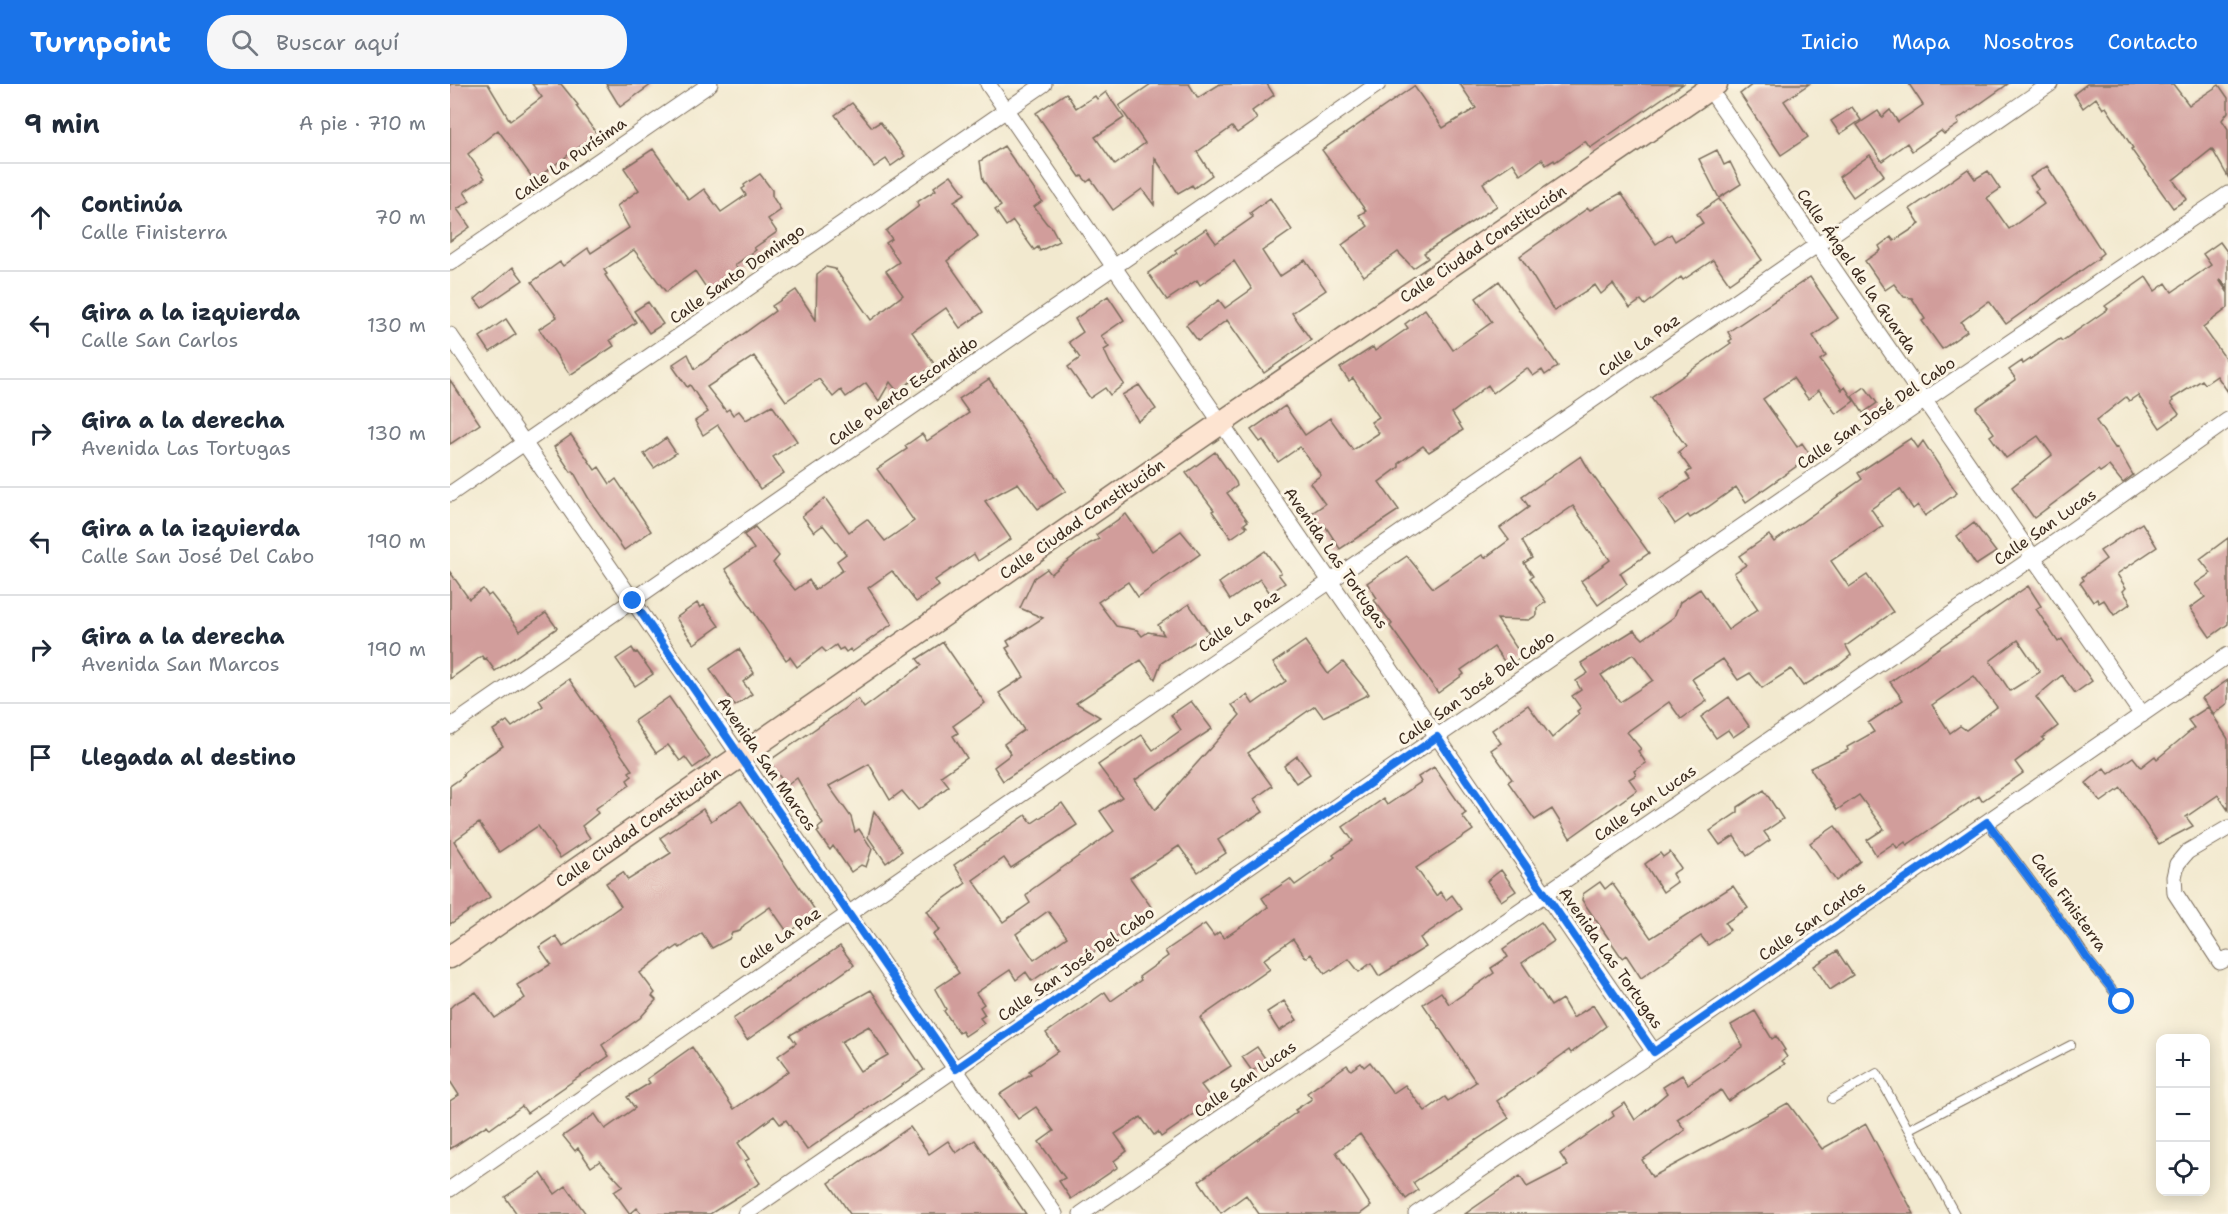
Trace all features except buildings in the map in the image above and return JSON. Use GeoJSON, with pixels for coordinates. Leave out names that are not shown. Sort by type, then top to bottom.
{"type":"FeatureCollection","features":[{"type":"Feature","properties":{"kind":"street","name":"Calle La Purísima"},"geometry":{"type":"LineString","coordinates":[[450,263],[710,84]]}},
{"type":"Feature","properties":{"kind":"street","name":"Avenida Las Tortugas"},"geometry":{"type":"LineString","coordinates":[[988,84],[1654,1052]]}},
{"type":"Feature","properties":{"kind":"street","name":"Calle Santo Domingo"},"geometry":{"type":"LineString","coordinates":[[450,494],[1044,84]]}},
{"type":"Feature","properties":{"kind":"street","name":"Calle Puerto Escondido"},"geometry":{"type":"LineString","coordinates":[[450,727],[1378,84]]}},
{"type":"Feature","properties":{"kind":"street","name":"Calle La Paz"},"geometry":{"type":"LineString","coordinates":[[450,1189],[2050,84]]}},
{"type":"Feature","properties":{"kind":"street","name":"Calle Ángel de la Guarda"},"geometry":{"type":"LineString","coordinates":[[1710,86],[2142,714]]}},
{"type":"Feature","properties":{"kind":"street","name":"Calle Ciudad Constitución"},"geometry":{"type":"LineString","coordinates":[[450,957],[1710,86]]}},
{"type":"Feature","properties":{"kind":"street","name":"Calle San José Del Cabo"},"geometry":{"type":"LineString","coordinates":[[746,1214],[1925,400],[2228,194]]}},
{"type":"Feature","properties":{"kind":"street","name":"Avenida San Marcos"},"geometry":{"type":"LineString","coordinates":[[450,335],[1055,1214]]}},
{"type":"Feature","properties":{"kind":"street","name":"Calle San Lucas"},"geometry":{"type":"LineString","coordinates":[[1081,1214],[2034,557],[2228,420]]}},
{"type":"Feature","properties":{"kind":"street","name":"Calle San Carlos"},"geometry":{"type":"LineString","coordinates":[[1416,1214],[2228,656]]}},
{"type":"Feature","properties":{"kind":"street"},"geometry":{"type":"LineString","coordinates":[[2228,828],[2187,852],[2177,864],[2174,877],[2175,893],[2220,963],[2228,958]]}},
{"type":"Feature","properties":{"kind":"lane","name":"Calle Finisterra"},"geometry":{"type":"LineString","coordinates":[[1987,822],[2086,957],[2122,1002]]}},
{"type":"Feature","properties":{"kind":"lane"},"geometry":{"type":"LineString","coordinates":[[1909,1129],[2071,1045]]}},
{"type":"Feature","properties":{"kind":"lane"},"geometry":{"type":"LineString","coordinates":[[1832,1099],[1877,1072],[1955,1214]]}},
{"type":"Feature","properties":{"kind":"route"},"geometry":{"type":"LineString","coordinates":[[633,601],[956,1069],[1437,737],[1654,1052],[1987,822],[2086,957],[2122,1002]]}}]}
